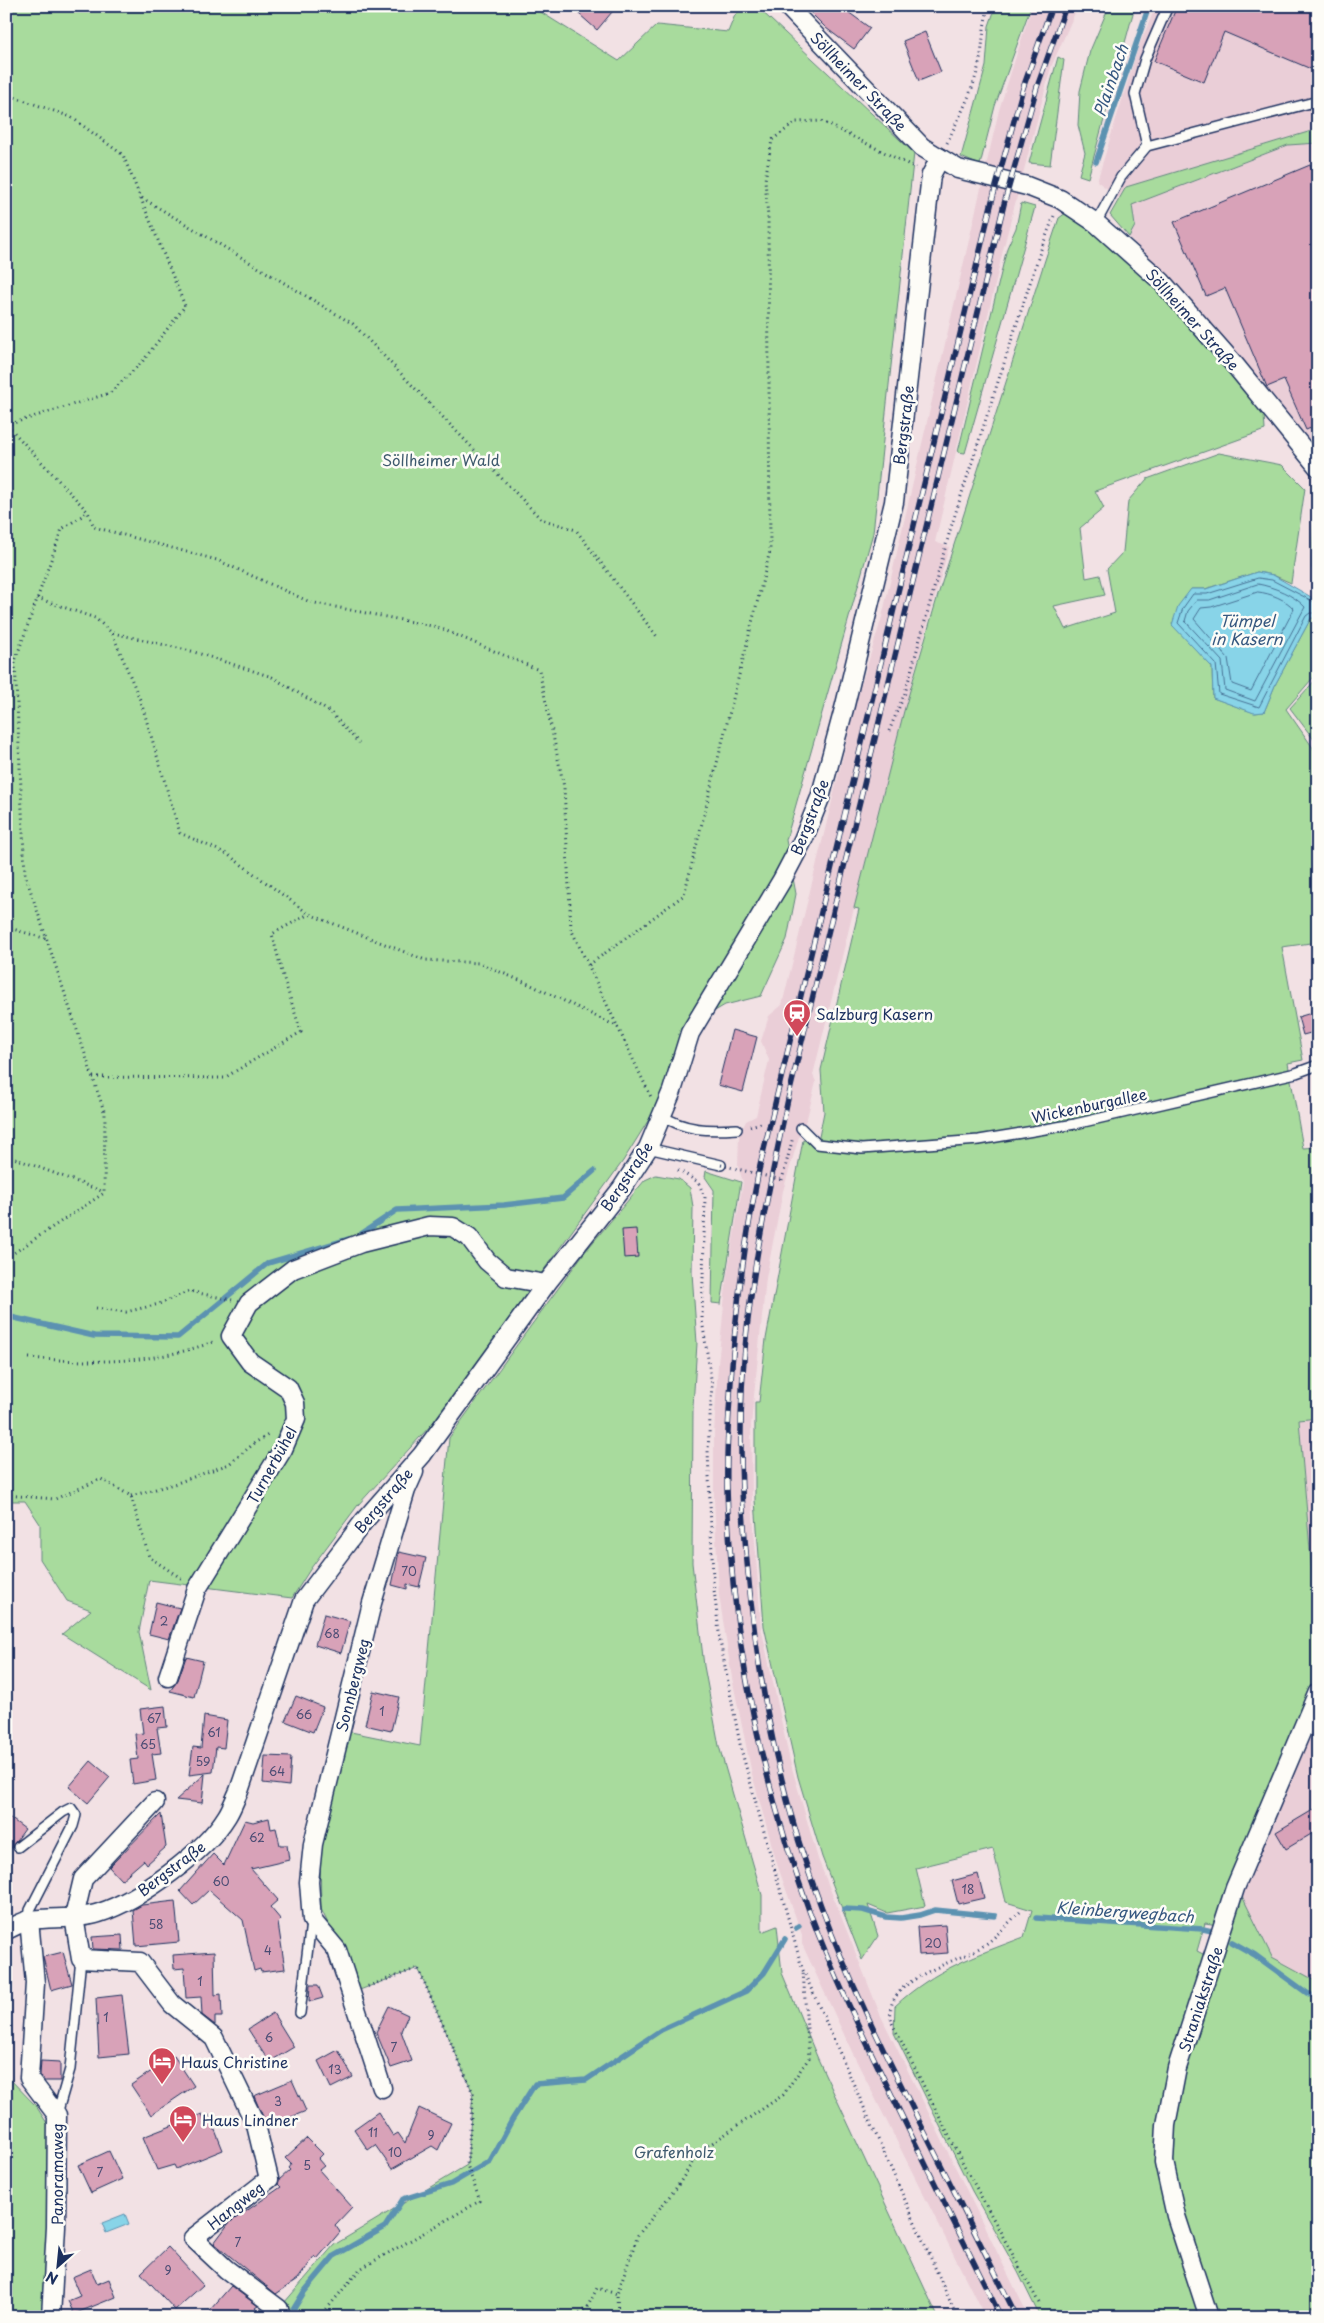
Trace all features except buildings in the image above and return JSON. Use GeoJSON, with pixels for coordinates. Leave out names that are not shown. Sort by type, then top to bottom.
{"type":"FeatureCollection","features":[{"type":"Feature","properties":{"kind":"street","name":"Söllheimer Straße"},"geometry":{"type":"LineString","coordinates":[[788,6],[922,147],[958,169],[1027,186],[1060,199],[1096,223],[1161,281],[1234,364],[1318,467]]}},
{"type":"Feature","properties":{"kind":"street","name":"Bergstraße"},"geometry":{"type":"LineString","coordinates":[[6,1930],[29,1920],[98,1914],[126,1902],[174,1870],[204,1844],[219,1827],[228,1815],[239,1792],[304,1600],[364,1522],[422,1455],[546,1284],[622,1188],[648,1148],[672,1091],[690,1033],[782,880],[803,840],[820,798],[845,705],[894,502],[931,175],[940,158]]}},
{"type":"Feature","properties":{"kind":"street"},"geometry":{"type":"LineString","coordinates":[[231,1336],[249,1303],[293,1269],[361,1243],[429,1226],[453,1227],[469,1237],[487,1262],[506,1277],[546,1284]]}},
{"type":"Feature","properties":{"kind":"street","name":"Turnerbühel"},"geometry":{"type":"LineString","coordinates":[[168,1677],[197,1589],[283,1449],[296,1419],[295,1403],[288,1388],[250,1362],[231,1336]]}},
{"type":"Feature","properties":{"kind":"street","name":"Sonnbergweg"},"geometry":{"type":"LineString","coordinates":[[312,1920],[309,1882],[313,1844],[372,1603],[406,1490],[422,1455]]}},
{"type":"Feature","properties":{"kind":"street","name":"Straniakstraße"},"geometry":{"type":"LineString","coordinates":[[1209,2317],[1176,2216],[1164,2162],[1166,2125],[1177,2068],[1235,1888],[1318,1692]]}},
{"type":"Feature","properties":{"kind":"street"},"geometry":{"type":"LineString","coordinates":[[81,1959],[74,1917],[83,1879],[155,1802]]}},
{"type":"Feature","properties":{"kind":"street","name":"Panoramaweg"},"geometry":{"type":"LineString","coordinates":[[29,1920],[35,1983],[29,2078],[57,2115],[56,2227],[51,2317]]}},
{"type":"Feature","properties":{"kind":"street"},"geometry":{"type":"LineString","coordinates":[[312,1920],[337,1950],[382,2088]]}},
{"type":"Feature","properties":{"kind":"street","name":"Hangweg"},"geometry":{"type":"LineString","coordinates":[[81,1959],[140,1962],[172,2004],[214,2038],[256,2125],[269,2179],[193,2238],[226,2269],[279,2309]]}},
{"type":"Feature","properties":{"kind":"lane"},"geometry":{"type":"LineString","coordinates":[[1147,146],[1135,94],[1145,59],[1168,6]]}},
{"type":"Feature","properties":{"kind":"lane"},"geometry":{"type":"LineString","coordinates":[[1096,223],[1121,177],[1147,146],[1318,101]]}},
{"type":"Feature","properties":{"kind":"lane","name":"Wickenburgallee"},"geometry":{"type":"LineString","coordinates":[[798,1130],[817,1144],[862,1149],[979,1140],[1075,1124],[1296,1073],[1318,1064]]}},
{"type":"Feature","properties":{"kind":"lane"},"geometry":{"type":"LineString","coordinates":[[661,1115],[672,1123],[694,1130],[737,1129]]}},
{"type":"Feature","properties":{"kind":"lane"},"geometry":{"type":"LineString","coordinates":[[648,1148],[721,1165]]}},
{"type":"Feature","properties":{"kind":"lane"},"geometry":{"type":"LineString","coordinates":[[18,1847],[62,1812],[71,1808],[76,1814],[73,1826],[30,1910],[29,1920]]}},
{"type":"Feature","properties":{"kind":"lane","name":"Sonnbergweg"},"geometry":{"type":"LineString","coordinates":[[300,2013],[312,1920]]}},
{"type":"Feature","properties":{"kind":"lane"},"geometry":{"type":"LineString","coordinates":[[57,2115],[70,2068],[81,1959]]}},
{"type":"Feature","properties":{"kind":"path"},"geometry":{"type":"LineString","coordinates":[[940,158],[975,79],[980,61],[985,19],[989,6]]}},
{"type":"Feature","properties":{"kind":"path"},"geometry":{"type":"LineString","coordinates":[[6,94],[71,117],[123,155],[185,306],[142,362],[110,393],[7,425],[88,512],[94,527],[217,560],[310,602],[437,627],[539,670],[564,787],[571,929],[661,1115]]}},
{"type":"Feature","properties":{"kind":"path"},"geometry":{"type":"LineString","coordinates":[[588,965],[684,896],[770,551],[768,227],[765,180],[772,140],[796,122],[821,121],[931,175]]}},
{"type":"Feature","properties":{"kind":"path"},"geometry":{"type":"LineString","coordinates":[[142,198],[353,324],[541,519],[576,530],[658,638]]}},
{"type":"Feature","properties":{"kind":"path"},"geometry":{"type":"LineString","coordinates":[[889,731],[905,693],[948,536],[1040,252],[1060,199]]}},
{"type":"Feature","properties":{"kind":"path"},"geometry":{"type":"LineString","coordinates":[[88,512],[62,529],[15,661],[25,874],[105,1114],[104,1193]]}},
{"type":"Feature","properties":{"kind":"path"},"geometry":{"type":"LineString","coordinates":[[37,598],[95,618],[112,633],[141,702],[180,833],[226,854],[309,914],[425,960],[478,963],[531,985],[618,1027]]}},
{"type":"Feature","properties":{"kind":"path"},"geometry":{"type":"LineString","coordinates":[[112,633],[191,651],[272,677],[330,712],[359,743]]}},
{"type":"Feature","properties":{"kind":"path"},"geometry":{"type":"LineString","coordinates":[[93,1077],[224,1078],[301,1032],[272,934],[309,914]]}},
{"type":"Feature","properties":{"kind":"path"},"geometry":{"type":"LineString","coordinates":[[6,927],[48,940]]}},
{"type":"Feature","properties":{"kind":"path"},"geometry":{"type":"LineString","coordinates":[[721,1165],[782,1180],[798,1130]]}},
{"type":"Feature","properties":{"kind":"path"},"geometry":{"type":"LineString","coordinates":[[6,1155],[104,1193]]}},
{"type":"Feature","properties":{"kind":"path"},"geometry":{"type":"LineString","coordinates":[[680,1170],[698,1182],[705,1197],[702,1320],[712,1385],[708,1450],[713,1581],[720,1641],[741,1749],[802,1968],[957,2317]]}},
{"type":"Feature","properties":{"kind":"path"},"geometry":{"type":"LineString","coordinates":[[6,1258],[104,1193]]}},
{"type":"Feature","properties":{"kind":"path"},"geometry":{"type":"LineString","coordinates":[[96,1308],[126,1312],[159,1304],[189,1291],[249,1303]]}},
{"type":"Feature","properties":{"kind":"path"},"geometry":{"type":"LineString","coordinates":[[29,1358],[92,1363],[142,1360],[190,1351],[231,1336]]}},
{"type":"Feature","properties":{"kind":"path"},"geometry":{"type":"LineString","coordinates":[[131,1496],[177,1483],[229,1464],[256,1442],[271,1433]]}},
{"type":"Feature","properties":{"kind":"path"},"geometry":{"type":"LineString","coordinates":[[6,1496],[55,1499],[101,1479],[131,1496],[149,1557],[197,1589]]}},
{"type":"Feature","properties":{"kind":"path"},"geometry":{"type":"LineString","coordinates":[[1020,1912],[986,1944],[920,1976],[906,1987],[891,2008],[892,2023],[958,2154],[1039,2303]]}},
{"type":"Feature","properties":{"kind":"path"},"geometry":{"type":"LineString","coordinates":[[320,2317],[360,2269],[480,2201],[467,2165],[473,2093],[418,1968],[351,1994]]}},
{"type":"Feature","properties":{"kind":"path"},"geometry":{"type":"LineString","coordinates":[[618,2317],[617,2294],[638,2235],[677,2187],[699,2152],[783,2095],[810,2058],[802,1968]]}},
{"type":"Feature","properties":{"kind":"path"},"geometry":{"type":"LineString","coordinates":[[576,2317],[588,2306],[597,2288],[617,2294]]}},
{"type":"Feature","properties":{"kind":"shaded area"},"geometry":{"type":"Polygon","coordinates":[[[1032,6],[1078,6],[1051,67],[1004,246],[935,542],[949,547],[913,677],[854,908],[813,1075],[816,1082],[807,1118],[801,1130],[783,1191],[766,1278],[751,1425],[752,1501],[761,1627],[790,1761],[818,1859],[880,2014],[1029,2317],[985,2317],[854,2056],[802,1944],[802,1935],[777,1864],[752,1774],[732,1678],[719,1595],[714,1499],[714,1434],[718,1364],[727,1275],[743,1182],[738,1166],[739,1136],[746,1121],[756,1116],[769,1060],[761,1041],[769,1016],[782,1005],[858,695],[882,617],[999,110],[1032,6]]]}},
{"type":"Feature","properties":{"kind":"shaded area"},"geometry":{"type":"Polygon","coordinates":[[[1156,6],[1318,6],[1318,129],[1126,187],[1119,198],[1097,181],[1138,48],[1156,6]]]}},
{"type":"Feature","properties":{"kind":"shaded area"},"geometry":{"type":"Polygon","coordinates":[[[1318,143],[1318,449],[1181,292],[1129,237],[1135,226],[1132,205],[1288,145],[1318,143]]]}},
{"type":"Feature","properties":{"kind":"shaded area"},"geometry":{"type":"Polygon","coordinates":[[[1318,1418],[1318,1644],[1299,1420],[1318,1418]]]}},
{"type":"Feature","properties":{"kind":"shaded area"},"geometry":{"type":"Polygon","coordinates":[[[1318,1707],[1318,1982],[1272,1957],[1239,1890],[1318,1707]]]}},
{"type":"Feature","properties":{"kind":"green space","name":"Söllheimer Wald"},"geometry":{"type":"Polygon","coordinates":[[[6,6],[531,6],[619,61],[657,25],[728,32],[735,15],[744,6],[756,6],[914,153],[873,533],[786,840],[796,894],[787,939],[761,996],[725,1005],[684,1029],[661,1100],[623,1161],[431,1425],[358,1505],[311,1568],[292,1598],[149,1580],[139,1632],[151,1690],[62,1634],[91,1610],[67,1601],[40,1559],[40,1524],[25,1501],[6,1501],[6,6]]]}},
{"type":"Feature","properties":{"kind":"green space"},"geometry":{"type":"Polygon","coordinates":[[[996,6],[1031,6],[995,106],[980,165],[961,157],[986,66],[989,26],[996,6]]]}},
{"type":"Feature","properties":{"kind":"green space"},"geometry":{"type":"Polygon","coordinates":[[[1096,6],[1135,6],[1088,178],[1079,175],[1085,153],[1078,125],[1080,91],[1090,51],[1107,11],[1096,6]]]}},
{"type":"Feature","properties":{"kind":"green space"},"geometry":{"type":"Polygon","coordinates":[[[1058,57],[1064,60],[1050,165],[1029,163],[1058,57]]]}},
{"type":"Feature","properties":{"kind":"green space"},"geometry":{"type":"Polygon","coordinates":[[[1318,129],[1318,143],[1288,145],[1132,205],[1135,226],[1129,237],[1110,215],[1126,187],[1318,129]]]}},
{"type":"Feature","properties":{"kind":"green space"},"geometry":{"type":"Polygon","coordinates":[[[1021,203],[1035,207],[965,453],[958,452],[1007,248],[1016,228],[1021,203]]]}},
{"type":"Feature","properties":{"kind":"green space"},"geometry":{"type":"Polygon","coordinates":[[[1066,213],[1121,256],[1172,306],[1264,415],[1265,430],[1095,491],[1104,508],[1080,528],[1086,578],[1100,575],[1105,595],[1054,606],[1065,629],[1115,613],[1107,569],[1123,552],[1128,501],[1147,479],[1219,453],[1282,465],[1305,488],[1291,583],[1273,575],[1257,572],[1205,589],[1191,589],[1172,624],[1212,667],[1213,698],[1255,713],[1264,712],[1276,683],[1311,618],[1318,618],[1318,672],[1286,709],[1318,755],[1318,942],[1282,947],[1303,1060],[1288,1063],[1303,1148],[1318,1147],[1318,1418],[1299,1420],[1318,1644],[1318,1678],[1229,1886],[1218,1925],[1205,1923],[1197,1951],[1219,1962],[1239,1890],[1272,1957],[1318,1982],[1318,2317],[1285,2317],[1283,2310],[1260,2317],[1040,2317],[1018,2272],[972,2191],[894,2033],[895,2006],[925,1982],[940,1973],[972,1957],[1024,1937],[1032,1910],[1006,1902],[993,1849],[916,1868],[925,1906],[887,1913],[868,1905],[878,1936],[862,1960],[822,1857],[798,1777],[764,1626],[755,1500],[755,1402],[759,1402],[766,1339],[803,1140],[818,1142],[824,1112],[821,1070],[859,909],[854,908],[904,711],[938,595],[1045,260],[1059,218],[1066,213]]]}},
{"type":"Feature","properties":{"kind":"green space"},"geometry":{"type":"Polygon","coordinates":[[[1318,503],[1318,579],[1312,568],[1314,504],[1318,503]]]}},
{"type":"Feature","properties":{"kind":"green space"},"geometry":{"type":"Polygon","coordinates":[[[1318,677],[1318,745],[1290,708],[1318,677]]]}},
{"type":"Feature","properties":{"kind":"green space"},"geometry":{"type":"Polygon","coordinates":[[[706,1171],[741,1182],[721,1304],[712,1303],[714,1190],[705,1177],[706,1171]]]}},
{"type":"Feature","properties":{"kind":"green space","name":"Grafenholz"},"geometry":{"type":"Polygon","coordinates":[[[656,1175],[679,1179],[690,1188],[693,1207],[692,1273],[697,1343],[693,1406],[692,1563],[704,1666],[719,1746],[762,1895],[762,1932],[777,1926],[782,1973],[818,2059],[938,2317],[272,2317],[334,2245],[467,2165],[473,2093],[418,1968],[357,1991],[340,1948],[321,1909],[320,1849],[346,1731],[420,1746],[449,1438],[584,1253],[645,1180],[656,1175]]]}},
{"type":"Feature","properties":{"kind":"green space"},"geometry":{"type":"Polygon","coordinates":[[[6,2075],[36,2106],[52,2131],[45,2317],[6,2317],[6,2075]]]}},
{"type":"Feature","properties":{"kind":"water","name":"Tümpel in Kasern"},"geometry":{"type":"Polygon","coordinates":[[[1257,572],[1273,575],[1318,601],[1318,618],[1311,618],[1276,683],[1264,712],[1254,713],[1213,698],[1212,667],[1172,625],[1178,606],[1191,589],[1206,589],[1257,572]]]}},
{"type":"Feature","properties":{"kind":"water"},"geometry":{"type":"Polygon","coordinates":[[[125,2214],[129,2224],[106,2233],[102,2223],[125,2214]]]}},
{"type":"Feature","properties":{"kind":"waterway","name":"Plainbach"},"geometry":{"type":"LineString","coordinates":[[1096,162],[1149,6]]}},
{"type":"Feature","properties":{"kind":"waterway"},"geometry":{"type":"LineString","coordinates":[[358,1236],[397,1210],[504,1205],[563,1198],[594,1171]]}},
{"type":"Feature","properties":{"kind":"waterway"},"geometry":{"type":"LineString","coordinates":[[6,1316],[94,1336],[178,1337],[268,1263],[349,1239]]}},
{"type":"Feature","properties":{"kind":"waterway","name":"Kleinbergwegbach"},"geometry":{"type":"LineString","coordinates":[[844,1909],[863,1910],[886,1917],[901,1918],[935,1910],[995,1916]]}},
{"type":"Feature","properties":{"kind":"waterway","name":"Kleinbergwegbach"},"geometry":{"type":"LineString","coordinates":[[1036,1918],[1212,1931]]}},
{"type":"Feature","properties":{"kind":"waterway","name":"Kleinbergwegbach"},"geometry":{"type":"LineString","coordinates":[[293,2310],[304,2292],[334,2256],[385,2227],[403,2199],[451,2184],[490,2161],[512,2120],[535,2084],[586,2080],[661,2030],[746,1991],[764,1973],[785,1939]]}},
{"type":"Feature","properties":{"kind":"waterway","name":"Kleinbergwegbach"},"geometry":{"type":"LineString","coordinates":[[1232,1942],[1255,1955],[1307,1993],[1318,1998]]}},
{"type":"Feature","properties":{"kind":"railway"},"geometry":{"type":"LineString","coordinates":[[1001,2317],[851,2010],[810,1913],[792,1862],[776,1810],[763,1757],[751,1704],[742,1650],[730,1542],[727,1454],[737,1311],[744,1254],[759,1170],[992,201],[1023,88],[1052,6]]}},
{"type":"Feature","properties":{"kind":"railway"},"geometry":{"type":"LineString","coordinates":[[1017,2317],[868,2018],[821,1906],[793,1822],[772,1737],[751,1606],[741,1478],[741,1422],[743,1366],[749,1308],[769,1188],[788,1099],[1004,204],[1037,87],[1066,6]]}},
{"type":"Feature","properties":{"kind":"place","name":"Salzburg Kasern"},"geometry":{"type":"Point","coordinates":[797,1037]}},
{"type":"Feature","properties":{"kind":"place","name":"Haus Christine"},"geometry":{"type":"Point","coordinates":[162,2085]}},
{"type":"Feature","properties":{"kind":"place","name":"Haus Lindner"},"geometry":{"type":"Point","coordinates":[183,2143]}}]}
